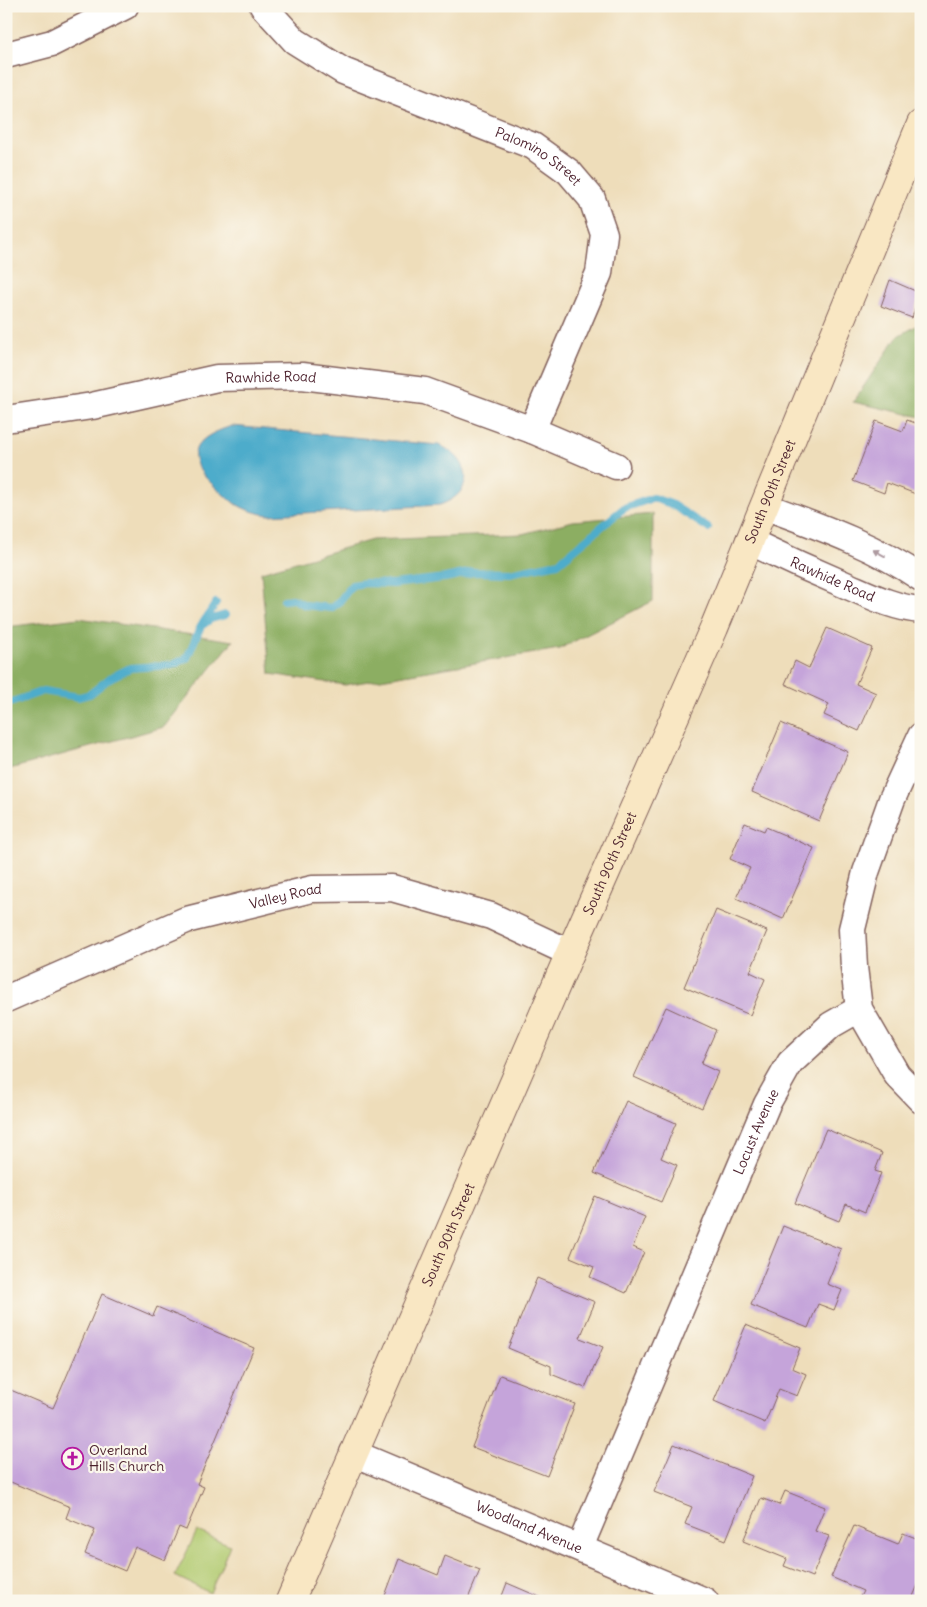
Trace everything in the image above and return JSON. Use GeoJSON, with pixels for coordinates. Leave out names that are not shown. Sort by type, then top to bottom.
{"type":"FeatureCollection","features":[{"type":"Feature","properties":{"kind":"street"},"geometry":{"type":"LineString","coordinates":[[6,55],[52,42],[125,6]]}},
{"type":"Feature","properties":{"kind":"street","name":"Palomino Street"},"geometry":{"type":"LineString","coordinates":[[263,6],[295,41],[343,71],[534,146],[569,172],[592,199],[604,234],[599,273],[532,430]]}},
{"type":"Feature","properties":{"kind":"street","name":"South 90th Street"},"geometry":{"type":"LineString","coordinates":[[290,1601],[570,953],[714,628],[921,124]]}},
{"type":"Feature","properties":{"kind":"street","name":"Rawhide Road"},"geometry":{"type":"LineString","coordinates":[[6,419],[92,406],[217,378],[302,376],[424,391],[532,430],[616,466]]}},
{"type":"Feature","properties":{"kind":"street"},"geometry":{"type":"LineString","coordinates":[[764,506],[818,526],[868,548],[921,578]]}},
{"type":"Feature","properties":{"kind":"street","name":"Rawhide Road"},"geometry":{"type":"LineString","coordinates":[[749,542],[879,599],[909,609],[921,610]]}},
{"type":"Feature","properties":{"kind":"street"},"geometry":{"type":"LineString","coordinates":[[921,736],[892,799],[866,872],[852,929],[859,1009],[897,1074],[921,1100]]}},
{"type":"Feature","properties":{"kind":"street","name":"Valley Road"},"geometry":{"type":"LineString","coordinates":[[6,998],[186,920],[312,889],[392,888],[491,916],[570,953]]}},
{"type":"Feature","properties":{"kind":"street","name":"Locust Avenue"},"geometry":{"type":"LineString","coordinates":[[580,1547],[767,1104],[790,1063],[831,1025],[859,1009]]}},
{"type":"Feature","properties":{"kind":"street","name":"Woodland Avenue"},"geometry":{"type":"LineString","coordinates":[[353,1453],[705,1601]]}},
{"type":"Feature","properties":{"kind":"green space"},"geometry":{"type":"Polygon","coordinates":[[[921,323],[921,417],[853,402],[897,337],[921,323]]]}},
{"type":"Feature","properties":{"kind":"green space"},"geometry":{"type":"Polygon","coordinates":[[[653,514],[653,601],[559,649],[345,685],[270,674],[261,572],[372,540],[522,534],[573,521],[653,514]]]}},
{"type":"Feature","properties":{"kind":"green space"},"geometry":{"type":"Polygon","coordinates":[[[79,618],[233,641],[164,727],[6,770],[6,627],[79,618]]]}},
{"type":"Feature","properties":{"kind":"green space"},"geometry":{"type":"Polygon","coordinates":[[[197,1531],[230,1545],[210,1593],[175,1576],[197,1531]]]}},
{"type":"Feature","properties":{"kind":"water"},"geometry":{"type":"Polygon","coordinates":[[[232,426],[439,445],[458,458],[464,467],[466,475],[465,484],[452,499],[440,505],[269,515],[260,513],[238,505],[226,496],[202,473],[197,464],[196,448],[201,441],[219,430],[232,426]]]}},
{"type":"Feature","properties":{"kind":"building"},"geometry":{"type":"Polygon","coordinates":[[[890,280],[920,293],[912,318],[881,306],[890,280]]]}},
{"type":"Feature","properties":{"kind":"building"},"geometry":{"type":"Polygon","coordinates":[[[907,420],[921,425],[921,496],[887,483],[884,493],[853,481],[876,421],[903,431],[907,420]]]}},
{"type":"Feature","properties":{"kind":"building"},"geometry":{"type":"Polygon","coordinates":[[[827,628],[872,648],[856,684],[876,693],[859,731],[824,715],[829,704],[785,684],[795,661],[809,668],[827,628]]]}},
{"type":"Feature","properties":{"kind":"building"},"geometry":{"type":"Polygon","coordinates":[[[781,723],[848,752],[819,821],[752,792],[781,723]]]}},
{"type":"Feature","properties":{"kind":"building"},"geometry":{"type":"Polygon","coordinates":[[[745,823],[764,831],[766,827],[814,848],[783,919],[736,898],[750,868],[730,859],[745,823]]]}},
{"type":"Feature","properties":{"kind":"building"},"geometry":{"type":"Polygon","coordinates":[[[716,910],[767,931],[750,972],[765,979],[750,1015],[684,987],[716,910]]]}},
{"type":"Feature","properties":{"kind":"building"},"geometry":{"type":"Polygon","coordinates":[[[921,921],[921,935],[919,935],[918,922],[921,921]]]}},
{"type":"Feature","properties":{"kind":"building"},"geometry":{"type":"Polygon","coordinates":[[[666,1007],[716,1030],[701,1064],[718,1072],[702,1108],[634,1077],[666,1007]]]}},
{"type":"Feature","properties":{"kind":"building"},"geometry":{"type":"Polygon","coordinates":[[[626,1101],[676,1123],[661,1158],[677,1165],[661,1202],[594,1173],[626,1101]]]}},
{"type":"Feature","properties":{"kind":"building"},"geometry":{"type":"Polygon","coordinates":[[[826,1129],[882,1153],[875,1171],[881,1173],[865,1212],[846,1204],[839,1221],[795,1203],[826,1129]]]}},
{"type":"Feature","properties":{"kind":"building"},"geometry":{"type":"Polygon","coordinates":[[[595,1196],[645,1217],[633,1247],[644,1252],[626,1293],[590,1277],[594,1267],[570,1257],[595,1196]]]}},
{"type":"Feature","properties":{"kind":"building"},"geometry":{"type":"Polygon","coordinates":[[[783,1226],[841,1249],[827,1284],[842,1290],[834,1310],[818,1304],[808,1328],[751,1305],[783,1226]]]}},
{"type":"Feature","properties":{"kind":"building"},"geometry":{"type":"Polygon","coordinates":[[[537,1278],[595,1302],[580,1338],[603,1347],[585,1388],[551,1374],[551,1366],[508,1348],[537,1278]]]}},
{"type":"Feature","properties":{"kind":"building"},"geometry":{"type":"Polygon","coordinates":[[[102,1294],[153,1316],[157,1307],[254,1348],[197,1484],[204,1487],[186,1530],[179,1527],[165,1560],[135,1547],[125,1571],[85,1554],[95,1530],[66,1518],[70,1507],[6,1480],[6,1388],[53,1408],[102,1294]]]}},
{"type":"Feature","properties":{"kind":"building"},"geometry":{"type":"Polygon","coordinates":[[[746,1325],[800,1348],[792,1368],[806,1374],[797,1396],[779,1389],[765,1423],[714,1401],[746,1325]]]}},
{"type":"Feature","properties":{"kind":"building"},"geometry":{"type":"Polygon","coordinates":[[[500,1375],[575,1404],[547,1476],[472,1447],[500,1375]]]}},
{"type":"Feature","properties":{"kind":"building"},"geometry":{"type":"Polygon","coordinates":[[[674,1444],[752,1476],[726,1540],[685,1524],[692,1507],[654,1492],[674,1444]]]}},
{"type":"Feature","properties":{"kind":"building"},"geometry":{"type":"Polygon","coordinates":[[[785,1491],[825,1507],[815,1531],[829,1536],[812,1577],[784,1566],[787,1559],[743,1541],[761,1498],[779,1505],[785,1491]]]}},
{"type":"Feature","properties":{"kind":"building"},"geometry":{"type":"Polygon","coordinates":[[[854,1526],[898,1544],[903,1533],[921,1540],[921,1578],[911,1601],[863,1601],[859,1599],[863,1591],[831,1577],[854,1526]]]}},
{"type":"Feature","properties":{"kind":"building"},"geometry":{"type":"Polygon","coordinates":[[[445,1556],[480,1570],[467,1601],[383,1601],[399,1559],[438,1575],[445,1556]]]}},
{"type":"Feature","properties":{"kind":"building"},"geometry":{"type":"Polygon","coordinates":[[[507,1583],[549,1601],[500,1601],[507,1583]]]}},
{"type":"Feature","properties":{"kind":"waterway"},"geometry":{"type":"LineString","coordinates":[[284,600],[293,599],[305,605],[331,608],[338,603],[352,585],[365,583],[393,584],[445,578],[473,572],[509,573],[558,563],[624,508],[653,498],[671,504],[708,528]]}},
{"type":"Feature","properties":{"kind":"waterway"},"geometry":{"type":"LineString","coordinates":[[203,623],[216,603]]}},
{"type":"Feature","properties":{"kind":"waterway"},"geometry":{"type":"LineString","coordinates":[[6,703],[43,691],[79,697],[90,694],[110,678],[130,668],[172,665],[187,658],[201,626],[211,619],[225,615]]}},
{"type":"Feature","properties":{"kind":"place","name":"Overland Hills Church"},"geometry":{"type":"Point","coordinates":[73,1458]}}]}
